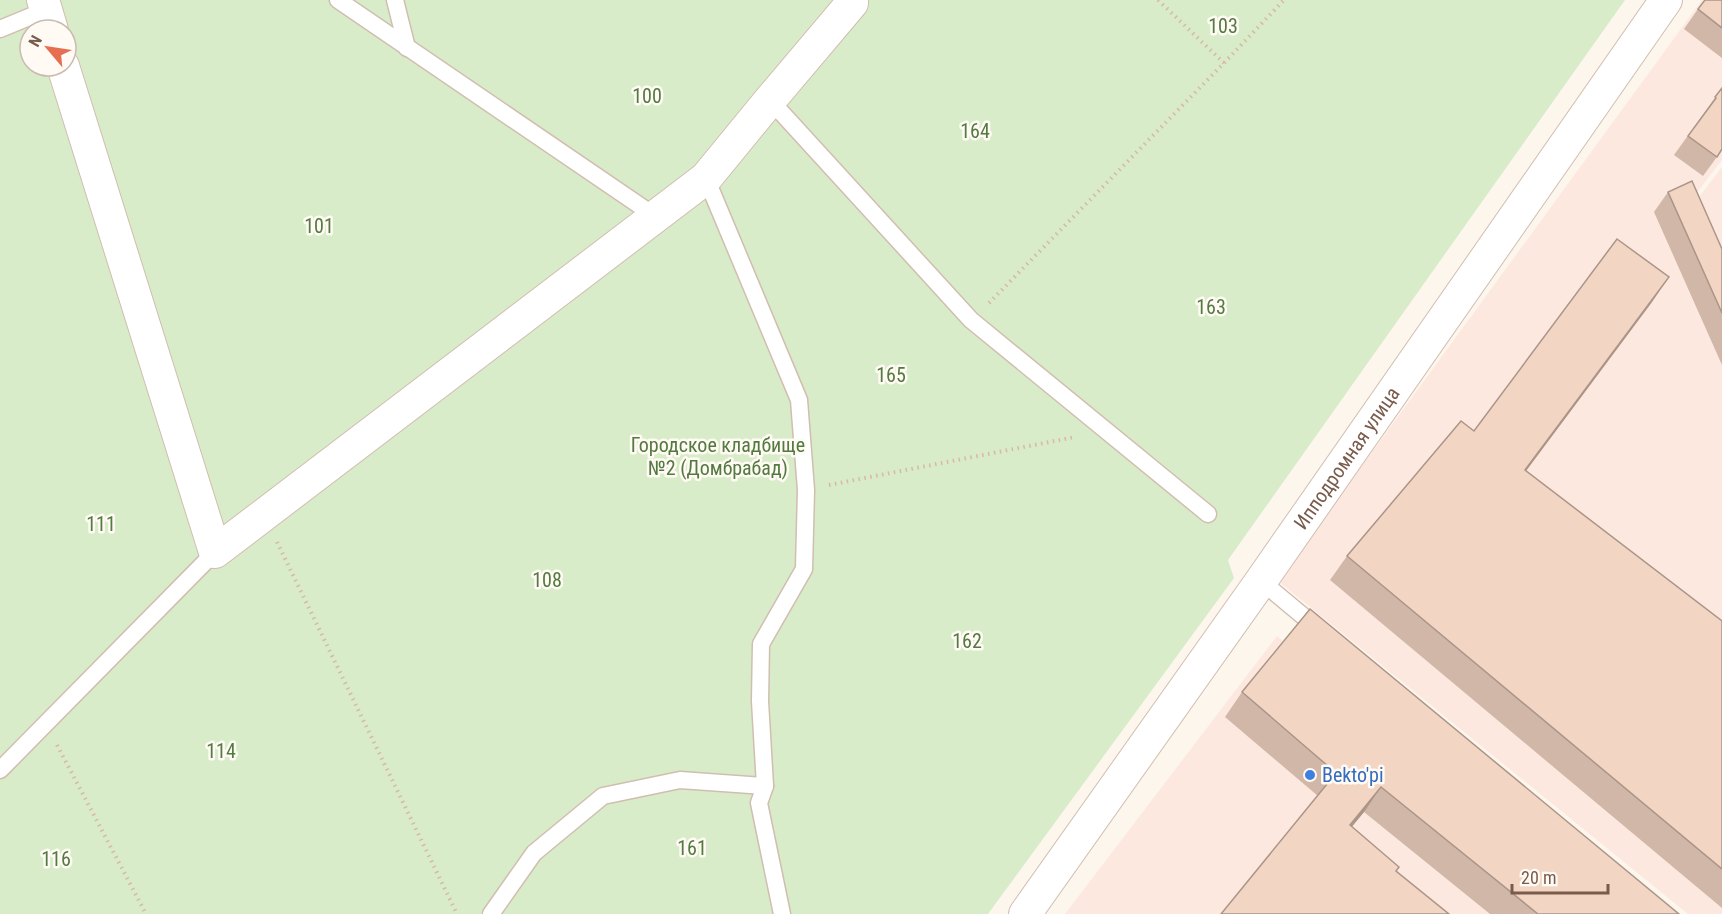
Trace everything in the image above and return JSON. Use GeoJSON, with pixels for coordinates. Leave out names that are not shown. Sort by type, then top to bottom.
{"type":"FeatureCollection","features":[{"type":"Feature","properties":{"kind":"street"},"geometry":{"type":"LineString","coordinates":[[67,78],[215,552],[706,178],[852,3],[852,0]]}},
{"type":"Feature","properties":{"kind":"street","name":"Ипподромная улица"},"geometry":{"type":"LineString","coordinates":[[1025,914],[1262,581],[1666,0]]}},
{"type":"Feature","properties":{"kind":"lane"},"geometry":{"type":"LineString","coordinates":[[338,0],[655,216]]}},
{"type":"Feature","properties":{"kind":"lane"},"geometry":{"type":"LineString","coordinates":[[395,0],[407,48]]}},
{"type":"Feature","properties":{"kind":"lane"},"geometry":{"type":"LineString","coordinates":[[0,29],[47,13]]}},
{"type":"Feature","properties":{"kind":"lane"},"geometry":{"type":"LineString","coordinates":[[770,100],[971,320],[1208,514]]}},
{"type":"Feature","properties":{"kind":"lane"},"geometry":{"type":"LineString","coordinates":[[706,178],[799,400],[806,490],[804,569],[761,644],[760,701],[765,786],[759,803],[782,914]]}},
{"type":"Feature","properties":{"kind":"lane"},"geometry":{"type":"LineString","coordinates":[[0,770],[215,552]]}},
{"type":"Feature","properties":{"kind":"lane"},"geometry":{"type":"LineString","coordinates":[[1262,581],[1333,642]]}},
{"type":"Feature","properties":{"kind":"lane"},"geometry":{"type":"LineString","coordinates":[[491,914],[534,853],[603,796],[680,780],[765,786]]}},
{"type":"Feature","properties":{"kind":"path"},"geometry":{"type":"LineString","coordinates":[[1158,0],[1224,63]]}},
{"type":"Feature","properties":{"kind":"path"},"geometry":{"type":"LineString","coordinates":[[971,320],[1284,0]]}},
{"type":"Feature","properties":{"kind":"path"},"geometry":{"type":"LineString","coordinates":[[806,490],[1105,431]]}},
{"type":"Feature","properties":{"kind":"path"},"geometry":{"type":"LineString","coordinates":[[264,515],[457,914]]}},
{"type":"Feature","properties":{"kind":"path"},"geometry":{"type":"LineString","coordinates":[[45,723],[146,914]]}},
{"type":"Feature","properties":{"kind":"shaded area"},"geometry":{"type":"Polygon","coordinates":[[[1702,0],[1722,0],[1722,160],[1689,203],[1722,276],[1722,914],[1688,914],[1278,581],[1702,0]]]}},
{"type":"Feature","properties":{"kind":"shaded area"},"geometry":{"type":"Polygon","coordinates":[[[1722,167],[1722,272],[1692,206],[1722,167]]]}},
{"type":"Feature","properties":{"kind":"shaded area","name":"Bekto'pi"},"geometry":{"type":"Polygon","coordinates":[[[1277,636],[1619,914],[1065,914],[1277,636]]]}},
{"type":"Feature","properties":{"kind":"green space","name":"Городское кладбище №2 (Домбрабад)"},"geometry":{"type":"Polygon","coordinates":[[[0,0],[1625,0],[1228,560],[1234,578],[988,914],[0,914],[0,0]]]}},
{"type":"Feature","properties":{"kind":"building"},"geometry":{"type":"Polygon","coordinates":[[[1705,0],[1722,0],[1722,28],[1698,9],[1705,0]]]}},
{"type":"Feature","properties":{"kind":"building"},"geometry":{"type":"Polygon","coordinates":[[[1722,88],[1722,149],[1717,157],[1688,136],[1722,88]]]}},
{"type":"Feature","properties":{"kind":"building"},"geometry":{"type":"Polygon","coordinates":[[[1692,181],[1722,249],[1722,313],[1668,192],[1692,181]]]}},
{"type":"Feature","properties":{"kind":"building"},"geometry":{"type":"Polygon","coordinates":[[[1617,239],[1669,277],[1525,470],[1722,621],[1722,869],[1347,556],[1461,421],[1474,431],[1617,239]]]}},
{"type":"Feature","properties":{"kind":"building"},"geometry":{"type":"Polygon","coordinates":[[[1310,609],[1679,914],[1538,914],[1381,787],[1350,825],[1399,867],[1396,871],[1449,914],[1221,914],[1336,773],[1242,692],[1310,609]]]}},
{"type":"Feature","properties":{"kind":"place","name":"Bekto'pi"},"geometry":{"type":"Point","coordinates":[1310,775]}},
{"type":"Feature","properties":{"kind":"park label","name":"103"},"geometry":{"type":"Point","coordinates":[1223,26]}},
{"type":"Feature","properties":{"kind":"park label","name":"100"},"geometry":{"type":"Point","coordinates":[647,96]}},
{"type":"Feature","properties":{"kind":"park label","name":"164"},"geometry":{"type":"Point","coordinates":[975,131]}},
{"type":"Feature","properties":{"kind":"park label","name":"101"},"geometry":{"type":"Point","coordinates":[319,226]}},
{"type":"Feature","properties":{"kind":"park label","name":"163"},"geometry":{"type":"Point","coordinates":[1211,307]}},
{"type":"Feature","properties":{"kind":"park label","name":"165"},"geometry":{"type":"Point","coordinates":[891,375]}},
{"type":"Feature","properties":{"kind":"park label","name":"111"},"geometry":{"type":"Point","coordinates":[101,524]}},
{"type":"Feature","properties":{"kind":"park label","name":"108"},"geometry":{"type":"Point","coordinates":[547,580]}},
{"type":"Feature","properties":{"kind":"park label","name":"162"},"geometry":{"type":"Point","coordinates":[967,641]}},
{"type":"Feature","properties":{"kind":"park label","name":"114"},"geometry":{"type":"Point","coordinates":[221,751]}},
{"type":"Feature","properties":{"kind":"park label","name":"161"},"geometry":{"type":"Point","coordinates":[692,848]}},
{"type":"Feature","properties":{"kind":"park label","name":"116"},"geometry":{"type":"Point","coordinates":[56,859]}}]}
